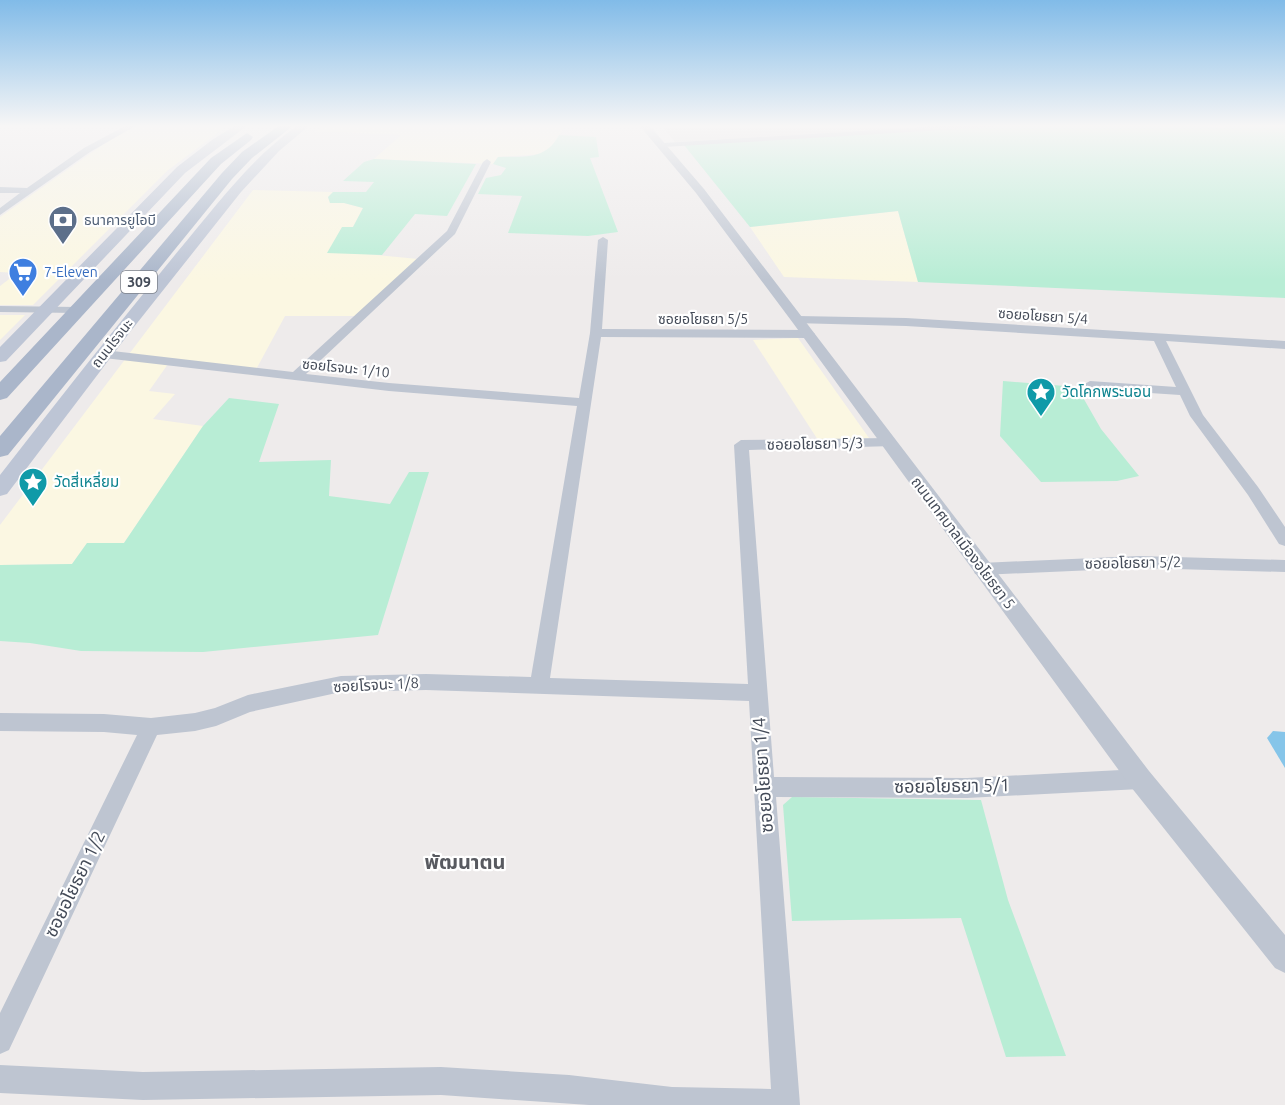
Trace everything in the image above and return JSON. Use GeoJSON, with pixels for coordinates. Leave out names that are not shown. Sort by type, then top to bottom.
{"type":"FeatureCollection","features":[{"type":"Feature","properties":{"kind":"main road"},"geometry":{"type":"LineString","coordinates":[[0,357],[176,177]]}},
{"type":"Feature","properties":{"kind":"main road","name":"309"},"geometry":{"type":"LineString","coordinates":[[0,393],[202,177]]}},
{"type":"Feature","properties":{"kind":"main road","name":"ถนนโรจนะ"},"geometry":{"type":"LineString","coordinates":[[0,450],[227,177]]}},
{"type":"Feature","properties":{"kind":"main road","name":"ถนนโรจนะ"},"geometry":{"type":"LineString","coordinates":[[0,489],[104,354],[246,177]]}},
{"type":"Feature","properties":{"kind":"main road"},"geometry":{"type":"LineString","coordinates":[[55,335],[96,334]]}},
{"type":"Feature","properties":{"kind":"street"},"geometry":{"type":"LineString","coordinates":[[0,212],[50,177]]}},
{"type":"Feature","properties":{"kind":"street"},"geometry":{"type":"LineString","coordinates":[[295,377],[451,232],[480,177]]}},
{"type":"Feature","properties":{"kind":"street","name":"ถนนเทศบาลเมืองอโยธยา 5"},"geometry":{"type":"LineString","coordinates":[[687,177],[804,327],[1140,779],[1285,958]]}},
{"type":"Feature","properties":{"kind":"street"},"geometry":{"type":"LineString","coordinates":[[0,190],[30,191]]}},
{"type":"Feature","properties":{"kind":"street"},"geometry":{"type":"LineString","coordinates":[[539,686],[586,403],[596,333],[603,240]]}},
{"type":"Feature","properties":{"kind":"street"},"geometry":{"type":"LineString","coordinates":[[0,309],[78,310]]}},
{"type":"Feature","properties":{"kind":"street","name":"ซอยอโยธยา 5/4"},"geometry":{"type":"LineString","coordinates":[[804,327],[906,322],[1285,345]]}},
{"type":"Feature","properties":{"kind":"street","name":"ซอยอโยธยา 5/5"},"geometry":{"type":"LineString","coordinates":[[596,333],[804,327]]}},
{"type":"Feature","properties":{"kind":"street"},"geometry":{"type":"LineString","coordinates":[[1159,339],[1182,391],[1197,416],[1253,491],[1285,540]]}},
{"type":"Feature","properties":{"kind":"street","name":"ซอยโรจนะ 1/10"},"geometry":{"type":"LineString","coordinates":[[104,354],[295,377],[586,403]]}},
{"type":"Feature","properties":{"kind":"street"},"geometry":{"type":"LineString","coordinates":[[1090,385],[1182,391]]}},
{"type":"Feature","properties":{"kind":"street","name":"ซอยอโยธยา 5/3"},"geometry":{"type":"LineString","coordinates":[[741,445],[888,443]]}},
{"type":"Feature","properties":{"kind":"street","name":"ซอยอโยธยา 1/4"},"geometry":{"type":"LineString","coordinates":[[741,445],[786,1104]]}},
{"type":"Feature","properties":{"kind":"street","name":"ซอยอโยธยา 5/2"},"geometry":{"type":"LineString","coordinates":[[981,568],[1139,562],[1285,566]]}},
{"type":"Feature","properties":{"kind":"street","name":"ซอยโรจนะ 1/8"},"geometry":{"type":"LineString","coordinates":[[0,722],[104,723],[151,727],[195,722],[216,717],[248,704],[341,684],[426,682],[757,693]]}},
{"type":"Feature","properties":{"kind":"street","name":"ซอยอโยธยา 1/2"},"geometry":{"type":"LineString","coordinates":[[0,1041],[151,727]]}},
{"type":"Feature","properties":{"kind":"street","name":"ซอยอโยธยา 5/1"},"geometry":{"type":"LineString","coordinates":[[764,787],[967,788],[1140,779]]}},
{"type":"Feature","properties":{"kind":"street"},"geometry":{"type":"LineString","coordinates":[[0,1079],[143,1086],[441,1081],[570,1089],[672,1101],[786,1104]]}},
{"type":"Feature","properties":{"kind":"shaded area"},"geometry":{"type":"Polygon","coordinates":[[[58,177],[161,177],[33,305],[0,305],[0,286],[17,273],[0,272],[0,217],[58,177]]]}},
{"type":"Feature","properties":{"kind":"shaded area"},"geometry":{"type":"Polygon","coordinates":[[[253,190],[333,192],[328,197],[330,203],[344,203],[363,208],[353,227],[328,253],[356,253],[418,259],[356,316],[285,316],[253,375],[168,364],[149,391],[175,394],[153,419],[203,426],[124,543],[87,543],[72,564],[0,565],[0,525],[253,190]]]}},
{"type":"Feature","properties":{"kind":"shaded area"},"geometry":{"type":"Polygon","coordinates":[[[898,211],[918,282],[784,277],[750,227],[898,211]]]}},
{"type":"Feature","properties":{"kind":"shaded area"},"geometry":{"type":"Polygon","coordinates":[[[0,315],[25,315],[0,340],[0,315]]]}},
{"type":"Feature","properties":{"kind":"shaded area"},"geometry":{"type":"Polygon","coordinates":[[[798,338],[869,438],[818,440],[753,340],[798,338]]]}},
{"type":"Feature","properties":{"kind":"green space"},"geometry":{"type":"Polygon","coordinates":[[[348,177],[469,177],[447,216],[415,214],[382,255],[327,253],[342,227],[353,227],[363,208],[344,203],[330,203],[328,197],[333,192],[366,192],[374,182],[343,181],[348,177]]]}},
{"type":"Feature","properties":{"kind":"green space"},"geometry":{"type":"Polygon","coordinates":[[[597,177],[618,232],[588,236],[508,233],[522,196],[478,194],[486,178],[597,177]]]}},
{"type":"Feature","properties":{"kind":"green space"},"geometry":{"type":"Polygon","coordinates":[[[709,177],[1285,177],[1285,298],[918,282],[898,211],[750,227],[709,177]]]}},
{"type":"Feature","properties":{"kind":"green space"},"geometry":{"type":"Polygon","coordinates":[[[1003,381],[1077,387],[1101,429],[1139,476],[1117,481],[1041,482],[1000,436],[1003,381]]]}},
{"type":"Feature","properties":{"kind":"green space"},"geometry":{"type":"Polygon","coordinates":[[[229,398],[279,404],[259,462],[331,460],[329,496],[390,504],[409,472],[429,472],[378,635],[203,652],[81,651],[0,641],[0,565],[72,564],[87,543],[124,543],[203,426],[229,398]]]}},
{"type":"Feature","properties":{"kind":"green space"},"geometry":{"type":"Polygon","coordinates":[[[792,797],[981,800],[1008,900],[1066,1056],[1006,1057],[961,918],[792,921],[783,805],[792,797]]]}},
{"type":"Feature","properties":{"kind":"water"},"geometry":{"type":"Polygon","coordinates":[[[1273,731],[1285,732],[1285,768],[1267,738],[1273,731]]]}},
{"type":"Feature","properties":{"kind":"place","name":"ธนาคารยูโอบี"},"geometry":{"type":"Point","coordinates":[63,246]}},
{"type":"Feature","properties":{"kind":"place","name":"7-Eleven"},"geometry":{"type":"Point","coordinates":[23,298]}},
{"type":"Feature","properties":{"kind":"place","name":"วัดโคกพระนอน"},"geometry":{"type":"Point","coordinates":[1041,418]}},
{"type":"Feature","properties":{"kind":"place","name":"วัดสี่เหลี่ยม"},"geometry":{"type":"Point","coordinates":[33,508]}},
{"type":"Feature","properties":{"kind":"district","name":"พัฒนาตน"},"geometry":{"type":"Point","coordinates":[465,862]}}]}
